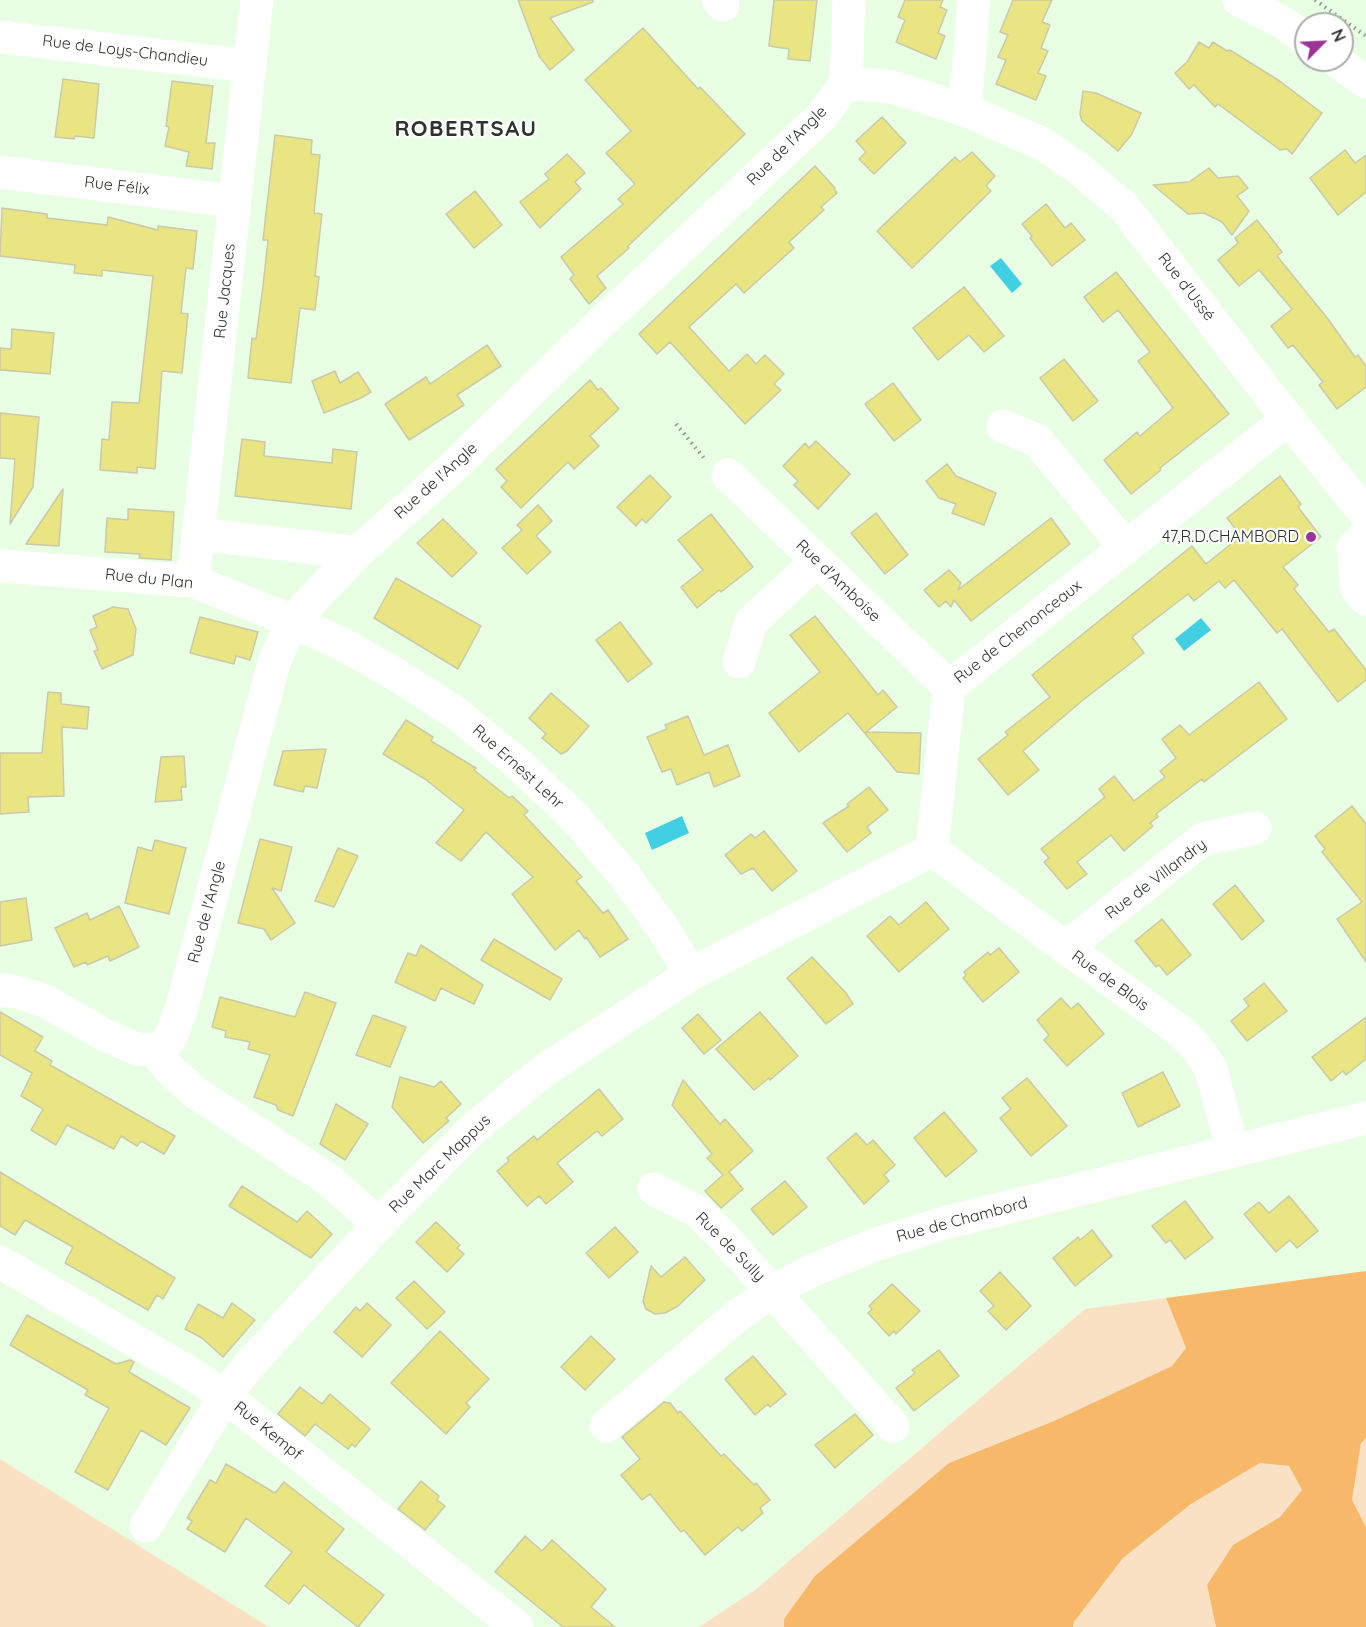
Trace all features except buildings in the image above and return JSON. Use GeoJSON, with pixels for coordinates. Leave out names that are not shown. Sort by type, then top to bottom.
{"type":"FeatureCollection","features":[{"type":"Feature","properties":{"kind":"street","name":"Rue Jacques"},"geometry":{"type":"LineString","coordinates":[[193,581],[257,0]]}},
{"type":"Feature","properties":{"kind":"street"},"geometry":{"type":"LineString","coordinates":[[846,83],[849,0]]}},
{"type":"Feature","properties":{"kind":"street"},"geometry":{"type":"LineString","coordinates":[[965,110],[974,0]]}},
{"type":"Feature","properties":{"kind":"street"},"geometry":{"type":"LineString","coordinates":[[1239,0],[1294,30]]}},
{"type":"Feature","properties":{"kind":"street","name":"Rue de Loys-Chandieu"},"geometry":{"type":"LineString","coordinates":[[0,37],[250,66]]}},
{"type":"Feature","properties":{"kind":"street"},"geometry":{"type":"LineString","coordinates":[[1352,72],[1366,82]]}},
{"type":"Feature","properties":{"kind":"street","name":"Rue d'Ussé"},"geometry":{"type":"LineString","coordinates":[[846,83],[892,87],[965,110],[1043,144],[1078,168],[1124,207],[1288,419],[1366,514]]}},
{"type":"Feature","properties":{"kind":"street","name":"Rue de l'Angle"},"geometry":{"type":"LineString","coordinates":[[155,1050],[169,1041],[181,1010],[274,663],[292,621],[357,553],[452,468],[612,313],[821,117],[846,83]]}},
{"type":"Feature","properties":{"kind":"street","name":"Rue Félix"},"geometry":{"type":"LineString","coordinates":[[0,172],[234,201]]}},
{"type":"Feature","properties":{"kind":"street","name":"Rue de Chenonceaux"},"geometry":{"type":"LineString","coordinates":[[932,850],[949,687],[1288,419]]}},
{"type":"Feature","properties":{"kind":"street"},"geometry":{"type":"LineString","coordinates":[[1003,426],[1038,441],[1126,548]]}},
{"type":"Feature","properties":{"kind":"street","name":"Rue d'Amboise"},"geometry":{"type":"LineString","coordinates":[[728,475],[949,687]]}},
{"type":"Feature","properties":{"kind":"street"},"geometry":{"type":"LineString","coordinates":[[199,534],[357,553]]}},
{"type":"Feature","properties":{"kind":"street"},"geometry":{"type":"LineString","coordinates":[[1366,535],[1353,548],[1357,589],[1366,599]]}},
{"type":"Feature","properties":{"kind":"street"},"geometry":{"type":"LineString","coordinates":[[739,662],[751,622],[817,561]]}},
{"type":"Feature","properties":{"kind":"street","name":"Rue du Plan"},"geometry":{"type":"LineString","coordinates":[[0,566],[193,581],[292,621]]}},
{"type":"Feature","properties":{"kind":"street","name":"Rue Ernest Lehr"},"geometry":{"type":"LineString","coordinates":[[292,621],[369,659],[456,713],[522,767],[576,819],[625,876],[664,930],[691,974]]}},
{"type":"Feature","properties":{"kind":"street","name":"Rue de Villandry"},"geometry":{"type":"LineString","coordinates":[[1065,948],[1203,839],[1255,828]]}},
{"type":"Feature","properties":{"kind":"street"},"geometry":{"type":"LineString","coordinates":[[691,974],[932,850]]}},
{"type":"Feature","properties":{"kind":"street","name":"Rue de Blois"},"geometry":{"type":"LineString","coordinates":[[932,850],[1180,1031],[1196,1047],[1211,1069],[1233,1151]]}},
{"type":"Feature","properties":{"kind":"street","name":"Rue Marc Mappus"},"geometry":{"type":"LineString","coordinates":[[146,1526],[225,1396],[248,1366],[379,1224],[473,1129],[542,1072],[691,974]]}},
{"type":"Feature","properties":{"kind":"street"},"geometry":{"type":"LineString","coordinates":[[0,990],[43,1000],[105,1035],[137,1049],[155,1050],[170,1070],[196,1094],[326,1178],[379,1224]]}},
{"type":"Feature","properties":{"kind":"street","name":"Rue de Chambord"},"geometry":{"type":"LineString","coordinates":[[606,1426],[708,1338],[773,1291],[811,1271],[874,1245],[944,1223],[1366,1118]]}},
{"type":"Feature","properties":{"kind":"street","name":"Rue de Sully"},"geometry":{"type":"LineString","coordinates":[[654,1189],[698,1212],[719,1232],[893,1426]]}},
{"type":"Feature","properties":{"kind":"street","name":"Rue Kempf"},"geometry":{"type":"LineString","coordinates":[[0,1262],[195,1376],[225,1396],[517,1627]]}},
{"type":"Feature","properties":{"kind":"path"},"geometry":{"type":"LineString","coordinates":[[1315,0],[1366,36]]}},
{"type":"Feature","properties":{"kind":"path"},"geometry":{"type":"LineString","coordinates":[[676,424],[712,467],[728,475]]}},
{"type":"Feature","properties":{"kind":"shaded area"},"geometry":{"type":"Polygon","coordinates":[[[1366,1271],[1366,1438],[1361,1443],[1352,1500],[1366,1527],[1366,1627],[1216,1627],[1207,1585],[1233,1545],[1280,1517],[1302,1490],[1289,1466],[1260,1463],[1191,1504],[1123,1558],[1074,1622],[1073,1627],[784,1627],[784,1619],[815,1576],[949,1463],[1054,1421],[1172,1366],[1186,1348],[1166,1298],[1366,1271]]]}},
{"type":"Feature","properties":{"kind":"shaded area"},"geometry":{"type":"Polygon","coordinates":[[[1166,1298],[1186,1348],[1172,1366],[1054,1421],[949,1463],[784,1618],[784,1627],[699,1627],[755,1590],[1085,1309],[1166,1298]]]}},
{"type":"Feature","properties":{"kind":"shaded area"},"geometry":{"type":"Polygon","coordinates":[[[1366,1438],[1366,1527],[1352,1500],[1361,1443],[1366,1438]]]}},
{"type":"Feature","properties":{"kind":"shaded area"},"geometry":{"type":"Polygon","coordinates":[[[0,1459],[269,1627],[0,1627],[0,1459]]]}},
{"type":"Feature","properties":{"kind":"shaded area"},"geometry":{"type":"Polygon","coordinates":[[[1260,1463],[1289,1466],[1302,1490],[1280,1517],[1233,1545],[1207,1585],[1216,1627],[1073,1627],[1074,1622],[1123,1558],[1191,1504],[1260,1463]]]}},
{"type":"Feature","properties":{"kind":"water"},"geometry":{"type":"Polygon","coordinates":[[[1001,258],[1022,284],[1012,293],[990,266],[1001,258]]]}},
{"type":"Feature","properties":{"kind":"water"},"geometry":{"type":"Polygon","coordinates":[[[1201,618],[1211,630],[1184,651],[1175,639],[1201,618]]]}},
{"type":"Feature","properties":{"kind":"water"},"geometry":{"type":"Polygon","coordinates":[[[682,816],[689,833],[652,850],[645,833],[682,816]]]}},
{"type":"Feature","properties":{"kind":"place","name":"47,R.D.CHAMBORD"},"geometry":{"type":"Point","coordinates":[1311,537]}},
{"type":"Feature","properties":{"kind":"district","name":"ROBERTSAU"},"geometry":{"type":"Point","coordinates":[466,129]}}]}
